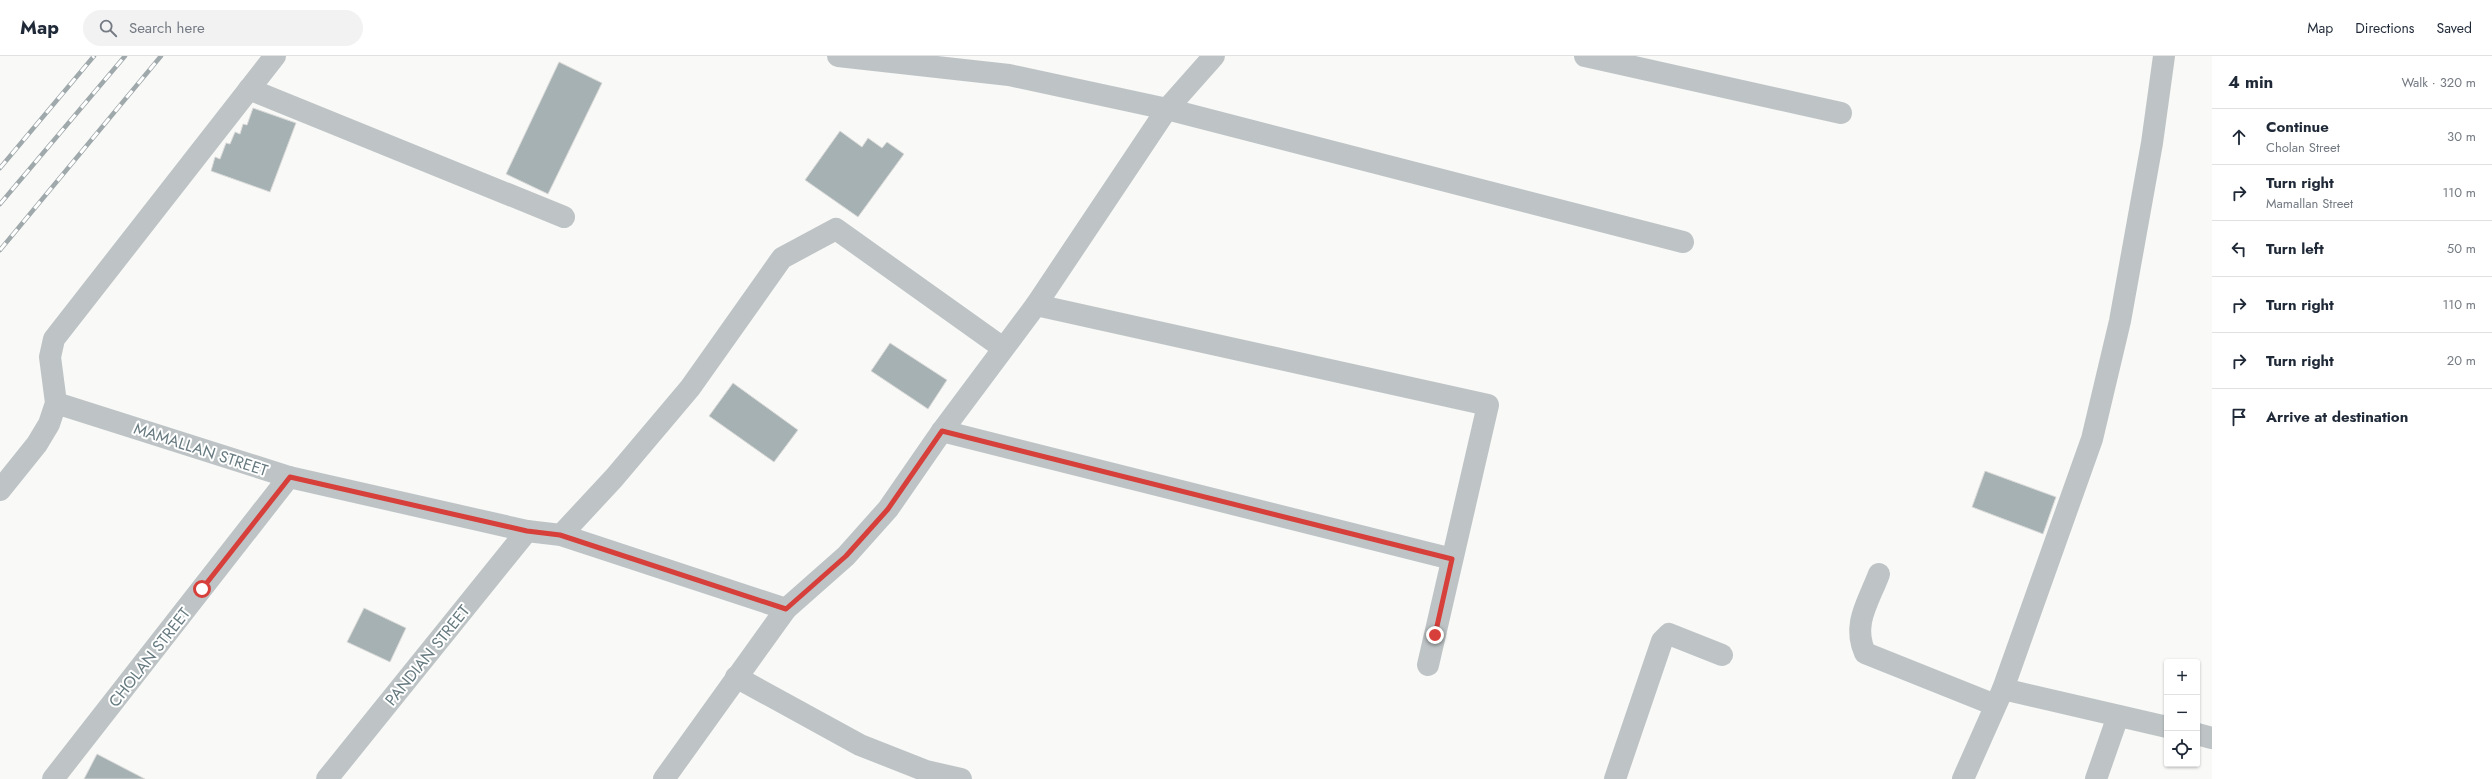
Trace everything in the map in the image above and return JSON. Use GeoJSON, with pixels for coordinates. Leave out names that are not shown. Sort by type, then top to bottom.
{"type":"FeatureCollection","features":[{"type":"Feature","properties":{"kind":"street"},"geometry":{"type":"LineString","coordinates":[[0,490],[37,444],[49,424],[56,403],[50,356],[54,339],[275,56]]}},
{"type":"Feature","properties":{"kind":"street"},"geometry":{"type":"LineString","coordinates":[[838,56],[1009,75],[1167,109],[1683,242]]}},
{"type":"Feature","properties":{"kind":"street"},"geometry":{"type":"LineString","coordinates":[[664,779],[786,609],[846,556],[888,509],[942,431],[1036,304],[1167,109],[1214,56]]}},
{"type":"Feature","properties":{"kind":"street"},"geometry":{"type":"LineString","coordinates":[[1585,56],[1840,113]]}},
{"type":"Feature","properties":{"kind":"street"},"geometry":{"type":"LineString","coordinates":[[1963,779],[1999,697],[2092,439],[2120,321],[2152,143],[2164,56]]}},
{"type":"Feature","properties":{"kind":"street"},"geometry":{"type":"LineString","coordinates":[[249,89],[564,217]]}},
{"type":"Feature","properties":{"kind":"street"},"geometry":{"type":"LineString","coordinates":[[560,535],[614,478],[690,388],[782,258],[836,229],[1003,348]]}},
{"type":"Feature","properties":{"kind":"street"},"geometry":{"type":"LineString","coordinates":[[1036,304],[1488,405],[1428,665]]}},
{"type":"Feature","properties":{"kind":"street","name":"MAMALLAN STREET"},"geometry":{"type":"LineString","coordinates":[[56,403],[290,477],[527,531],[560,535],[786,609]]}},
{"type":"Feature","properties":{"kind":"street"},"geometry":{"type":"LineString","coordinates":[[942,431],[1452,559]]}},
{"type":"Feature","properties":{"kind":"street","name":"CHOLAN STREET"},"geometry":{"type":"LineString","coordinates":[[52,779],[290,477]]}},
{"type":"Feature","properties":{"kind":"street","name":"PANDIAN STREET"},"geometry":{"type":"LineString","coordinates":[[327,779],[527,531]]}},
{"type":"Feature","properties":{"kind":"street"},"geometry":{"type":"LineString","coordinates":[[1879,574],[1858,627],[1859,640],[1865,653],[1999,697],[2118,716],[2164,726]]}},
{"type":"Feature","properties":{"kind":"street"},"geometry":{"type":"LineString","coordinates":[[1614,779],[1662,641],[1669,634],[1722,655]]}},
{"type":"Feature","properties":{"kind":"street"},"geometry":{"type":"LineString","coordinates":[[736,677],[860,745],[926,771],[961,779]]}},
{"type":"Feature","properties":{"kind":"street"},"geometry":{"type":"LineString","coordinates":[[2096,779],[2118,716]]}},
{"type":"Feature","properties":{"kind":"street"},"geometry":{"type":"LineString","coordinates":[[2200,735],[2212,738]]}},
{"type":"Feature","properties":{"kind":"building"},"geometry":{"type":"Polygon","coordinates":[[[559,62],[602,83],[548,194],[506,174],[559,62]]]}},
{"type":"Feature","properties":{"kind":"building"},"geometry":{"type":"Polygon","coordinates":[[[253,108],[296,123],[270,192],[211,171],[215,157],[220,159],[226,143],[230,144],[235,132],[240,134],[243,124],[247,125],[253,108]]]}},
{"type":"Feature","properties":{"kind":"building"},"geometry":{"type":"Polygon","coordinates":[[[840,131],[862,147],[868,138],[882,148],[887,142],[904,154],[858,217],[805,180],[840,131]]]}},
{"type":"Feature","properties":{"kind":"building"},"geometry":{"type":"Polygon","coordinates":[[[890,343],[947,380],[928,409],[871,371],[890,343]]]}},
{"type":"Feature","properties":{"kind":"building"},"geometry":{"type":"Polygon","coordinates":[[[733,383],[798,430],[774,462],[709,416],[733,383]]]}},
{"type":"Feature","properties":{"kind":"building"},"geometry":{"type":"Polygon","coordinates":[[[1985,471],[2056,497],[2043,534],[1972,507],[1985,471]]]}},
{"type":"Feature","properties":{"kind":"building"},"geometry":{"type":"Polygon","coordinates":[[[364,608],[406,628],[390,662],[347,642],[364,608]]]}},
{"type":"Feature","properties":{"kind":"building"},"geometry":{"type":"Polygon","coordinates":[[[97,754],[145,779],[84,779],[97,754]]]}},
{"type":"Feature","properties":{"kind":"railway"},"geometry":{"type":"LineString","coordinates":[[0,168],[94,56]]}},
{"type":"Feature","properties":{"kind":"railway"},"geometry":{"type":"LineString","coordinates":[[0,204],[125,56]]}},
{"type":"Feature","properties":{"kind":"railway"},"geometry":{"type":"LineString","coordinates":[[0,250],[161,56]]}},
{"type":"Feature","properties":{"kind":"route"},"geometry":{"type":"LineString","coordinates":[[202,589],[290,477],[527,531],[560,535],[786,609],[846,556],[888,509],[942,431],[1452,559],[1435,635]]}}]}
